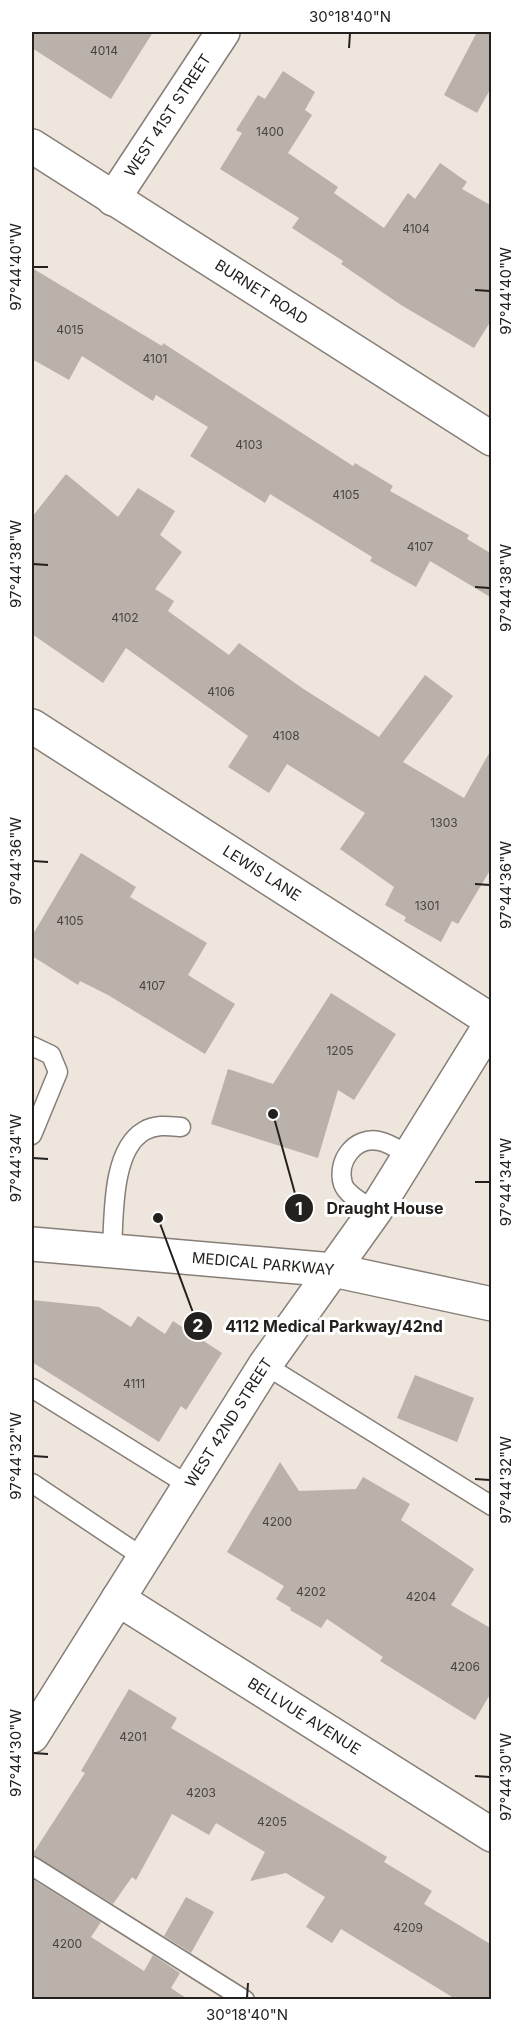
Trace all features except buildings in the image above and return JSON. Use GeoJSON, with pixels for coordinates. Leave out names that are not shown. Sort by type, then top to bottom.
{"type":"FeatureCollection","features":[{"type":"Feature","properties":{"kind":"street","name":"WEST 41ST STREET"},"geometry":{"type":"LineString","coordinates":[[113,199],[222,32]]}},
{"type":"Feature","properties":{"kind":"street","name":"BURNET ROAD"},"geometry":{"type":"LineString","coordinates":[[32,146],[492,439]]}},
{"type":"Feature","properties":{"kind":"street","name":"LEWIS LANE"},"geometry":{"type":"LineString","coordinates":[[32,726],[492,1022]]}},
{"type":"Feature","properties":{"kind":"street","name":"WEST 42ND STREET"},"geometry":{"type":"LineString","coordinates":[[32,1736],[265,1365],[375,1210],[492,1022]]}},
{"type":"Feature","properties":{"kind":"street","name":"MEDICAL PARKWAY"},"geometry":{"type":"LineString","coordinates":[[32,1244],[333,1270],[492,1304]]}},
{"type":"Feature","properties":{"kind":"street","name":"BELLVUE AVENUE"},"geometry":{"type":"LineString","coordinates":[[118,1599],[492,1834]]}},
{"type":"Feature","properties":{"kind":"lane"},"geometry":{"type":"LineString","coordinates":[[32,1046],[51,1055],[58,1072],[32,1135]]}},
{"type":"Feature","properties":{"kind":"lane"},"geometry":{"type":"LineString","coordinates":[[112,1250],[115,1194],[120,1168],[130,1146],[143,1131],[163,1125],[181,1126]]}},
{"type":"Feature","properties":{"kind":"lane"},"geometry":{"type":"LineString","coordinates":[[375,1210],[347,1191],[343,1184],[345,1159],[357,1144],[377,1140],[408,1156]]}},
{"type":"Feature","properties":{"kind":"lane"},"geometry":{"type":"LineString","coordinates":[[265,1365],[492,1506]]}},
{"type":"Feature","properties":{"kind":"lane"},"geometry":{"type":"LineString","coordinates":[[32,1388],[188,1485]]}},
{"type":"Feature","properties":{"kind":"lane"},"geometry":{"type":"LineString","coordinates":[[32,1483],[144,1558]]}},
{"type":"Feature","properties":{"kind":"lane"},"geometry":{"type":"LineString","coordinates":[[32,1866],[245,2000]]}},
{"type":"Feature","properties":{"kind":"place","name":"Draught House"},"geometry":{"type":"Point","coordinates":[273,1114]}},
{"type":"Feature","properties":{"kind":"place","name":"4112 Medical Parkway/42nd"},"geometry":{"type":"Point","coordinates":[158,1218]}}]}
